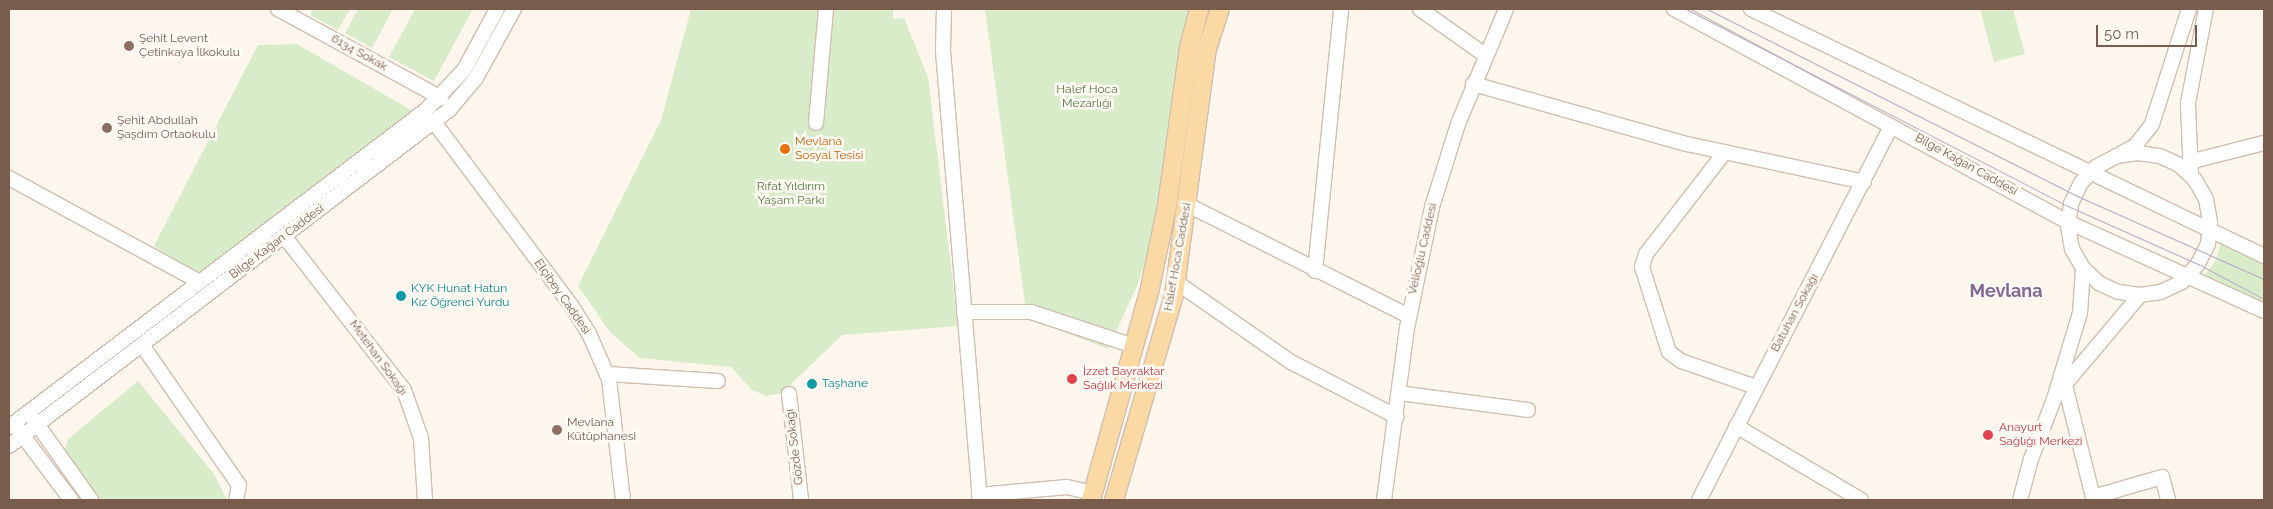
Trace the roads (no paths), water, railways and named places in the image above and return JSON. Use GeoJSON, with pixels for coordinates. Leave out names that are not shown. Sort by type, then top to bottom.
{"type":"FeatureCollection","features":[{"type":"Feature","properties":{"kind":"main road","name":"Halef Hoca Caddesi"},"geometry":{"type":"LineString","coordinates":[[1092,497],[1134,346],[1167,206],[1189,47],[1199,9]]}},
{"type":"Feature","properties":{"kind":"main road","name":"Halef Hoca Caddesi"},"geometry":{"type":"LineString","coordinates":[[1114,500],[1176,282],[1188,204],[1207,49],[1220,9]]}},
{"type":"Feature","properties":{"kind":"street","name":"6134 Sokak"},"geometry":{"type":"LineString","coordinates":[[278,9],[440,98]]}},
{"type":"Feature","properties":{"kind":"street","name":"Bilge Kağan Caddesi"},"geometry":{"type":"LineString","coordinates":[[11,426],[440,98],[473,56],[497,9]]}},
{"type":"Feature","properties":{"kind":"street","name":"Bilge Kağan Caddesi"},"geometry":{"type":"LineString","coordinates":[[9,446],[434,122],[468,89],[514,9]]}},
{"type":"Feature","properties":{"kind":"street"},"geometry":{"type":"LineString","coordinates":[[816,123],[826,9]]}},
{"type":"Feature","properties":{"kind":"street"},"geometry":{"type":"LineString","coordinates":[[944,9],[943,51],[980,498],[1066,487],[1092,497]]}},
{"type":"Feature","properties":{"kind":"street"},"geometry":{"type":"LineString","coordinates":[[1315,272],[1341,9]]}},
{"type":"Feature","properties":{"kind":"street"},"geometry":{"type":"LineString","coordinates":[[1420,9],[1485,54]]}},
{"type":"Feature","properties":{"kind":"street","name":"Velioğlu Caddesi"},"geometry":{"type":"LineString","coordinates":[[1384,500],[1397,417],[1409,316],[1432,207],[1473,84],[1506,9]]}},
{"type":"Feature","properties":{"kind":"street","name":"Bilge Kağan Caddesi"},"geometry":{"type":"LineString","coordinates":[[1674,9],[2068,222],[2264,311]]}},
{"type":"Feature","properties":{"kind":"street"},"geometry":{"type":"LineString","coordinates":[[1751,9],[2264,256]]}},
{"type":"Feature","properties":{"kind":"street"},"geometry":{"type":"LineString","coordinates":[[2190,9],[2152,124],[2135,146],[2090,173],[2080,183],[2070,204],[2068,222],[2072,249],[2083,268],[2098,283],[2118,292],[2140,295],[2161,292],[2187,276],[2202,257],[2210,230],[2206,199],[2190,169],[2188,104],[2206,9]]}},
{"type":"Feature","properties":{"kind":"street"},"geometry":{"type":"LineString","coordinates":[[1473,84],[1725,152],[1864,182]]}},
{"type":"Feature","properties":{"kind":"street","name":"Elçibey Caddesi"},"geometry":{"type":"LineString","coordinates":[[434,122],[571,305],[590,336],[607,374],[622,500]]}},
{"type":"Feature","properties":{"kind":"street","name":"Batuhan Sokağı"},"geometry":{"type":"LineString","coordinates":[[1699,500],[1892,127]]}},
{"type":"Feature","properties":{"kind":"street"},"geometry":{"type":"LineString","coordinates":[[2117,156],[2138,153],[2160,156],[2190,169],[2264,143]]}},
{"type":"Feature","properties":{"kind":"street"},"geometry":{"type":"LineString","coordinates":[[1725,152],[1646,254],[1642,267],[1669,352],[1681,362],[1756,387]]}},
{"type":"Feature","properties":{"kind":"street"},"geometry":{"type":"LineString","coordinates":[[9,178],[200,282]]}},
{"type":"Feature","properties":{"kind":"street"},"geometry":{"type":"LineString","coordinates":[[1188,204],[1315,272],[1409,316]]}},
{"type":"Feature","properties":{"kind":"street","name":"Metehan Sokağı"},"geometry":{"type":"LineString","coordinates":[[284,236],[404,390],[421,438],[425,500]]}},
{"type":"Feature","properties":{"kind":"street"},"geometry":{"type":"LineString","coordinates":[[2020,500],[2034,450],[2054,399],[2080,313],[2083,268]]}},
{"type":"Feature","properties":{"kind":"street"},"geometry":{"type":"LineString","coordinates":[[1176,282],[1291,362],[1397,417]]}},
{"type":"Feature","properties":{"kind":"street"},"geometry":{"type":"LineString","coordinates":[[2054,399],[2140,295]]}},
{"type":"Feature","properties":{"kind":"street"},"geometry":{"type":"LineString","coordinates":[[964,312],[1031,312],[1134,346]]}},
{"type":"Feature","properties":{"kind":"street"},"geometry":{"type":"LineString","coordinates":[[142,345],[239,486],[236,500]]}},
{"type":"Feature","properties":{"kind":"street"},"geometry":{"type":"LineString","coordinates":[[607,374],[718,381]]}},
{"type":"Feature","properties":{"kind":"street"},"geometry":{"type":"LineString","coordinates":[[2065,384],[2093,497],[2162,477],[2168,500]]}},
{"type":"Feature","properties":{"kind":"street","name":"Gözde Sokağı"},"geometry":{"type":"LineString","coordinates":[[789,394],[801,500]]}},
{"type":"Feature","properties":{"kind":"street"},"geometry":{"type":"LineString","coordinates":[[1399,394],[1528,410]]}},
{"type":"Feature","properties":{"kind":"street"},"geometry":{"type":"LineString","coordinates":[[28,413],[91,500]]}},
{"type":"Feature","properties":{"kind":"street"},"geometry":{"type":"LineString","coordinates":[[11,426],[23,435],[71,500]]}},
{"type":"Feature","properties":{"kind":"street"},"geometry":{"type":"LineString","coordinates":[[1736,426],[1861,500]]}},
{"type":"Feature","properties":{"kind":"tram line"},"geometry":{"type":"LineString","coordinates":[[1686,9],[2070,207],[2198,264],[2264,299]]}},
{"type":"Feature","properties":{"kind":"tram line"},"geometry":{"type":"LineString","coordinates":[[1707,9],[2075,195],[2264,279]]}},
{"type":"Feature","properties":{"kind":"place","name":"Şehit Levent Çetinkaya İlkokulu"},"geometry":{"type":"Point","coordinates":[129,46]}},
{"type":"Feature","properties":{"kind":"place","name":"Şehit Abdullah Şaşdım Ortaokulu"},"geometry":{"type":"Point","coordinates":[107,128]}},
{"type":"Feature","properties":{"kind":"place","name":"Mevlana Sosyal Tesisi"},"geometry":{"type":"Point","coordinates":[785,149]}},
{"type":"Feature","properties":{"kind":"place","name":"KYK Hunat Hatun Kız Öğrenci Yurdu"},"geometry":{"type":"Point","coordinates":[401,296]}},
{"type":"Feature","properties":{"kind":"place","name":"İzzet Bayraktar Sağlık Merkezi"},"geometry":{"type":"Point","coordinates":[1072,379]}},
{"type":"Feature","properties":{"kind":"place","name":"Taşhane"},"geometry":{"type":"Point","coordinates":[812,384]}},
{"type":"Feature","properties":{"kind":"place","name":"Mevlana Kütüphanesi"},"geometry":{"type":"Point","coordinates":[557,430]}},
{"type":"Feature","properties":{"kind":"place","name":"Anayurt Sağlığı Merkezi"},"geometry":{"type":"Point","coordinates":[1988,435]}},
{"type":"Feature","properties":{"kind":"district","name":"Mevlana"},"geometry":{"type":"Point","coordinates":[2006,291]}},
{"type":"Feature","properties":{"kind":"park label","name":"Halef Hoca Mezarlığı"},"geometry":{"type":"Point","coordinates":[1087,97]}},
{"type":"Feature","properties":{"kind":"park label","name":"Rıfat Yıldırım Yaşam Parkı"},"geometry":{"type":"Point","coordinates":[791,194]}}]}
